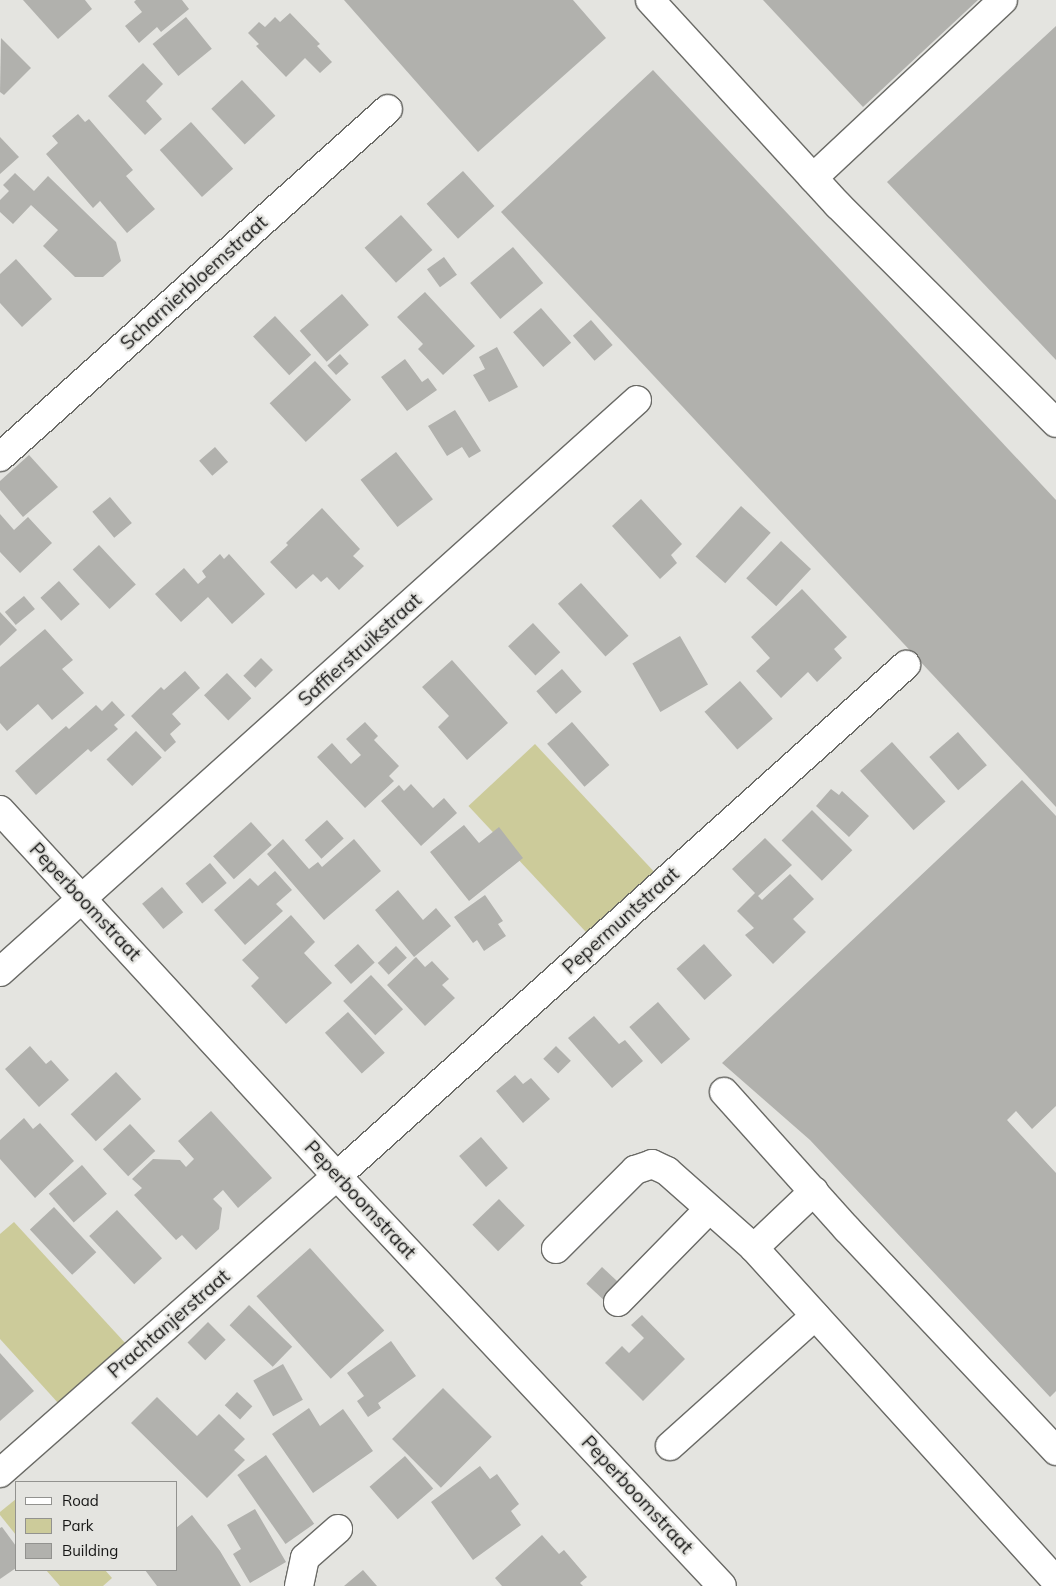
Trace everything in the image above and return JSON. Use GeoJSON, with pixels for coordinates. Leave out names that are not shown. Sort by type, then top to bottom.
{"type":"FeatureCollection","features":[{"type":"Feature","properties":{"kind":"street"},"geometry":{"type":"LineString","coordinates":[[650,0],[813,178],[1056,423]]}},
{"type":"Feature","properties":{"kind":"street"},"geometry":{"type":"LineString","coordinates":[[813,178],[1003,0]]}},
{"type":"Feature","properties":{"kind":"street","name":"Scharnierbloemstraat"},"geometry":{"type":"LineString","coordinates":[[0,457],[388,109]]}},
{"type":"Feature","properties":{"kind":"street","name":"Saffierstruikstraat"},"geometry":{"type":"LineString","coordinates":[[0,972],[638,400]]}},
{"type":"Feature","properties":{"kind":"street","name":"Pepermuntstraat"},"geometry":{"type":"LineString","coordinates":[[337,1176],[906,665]]}},
{"type":"Feature","properties":{"kind":"street","name":"Peperboomstraat"},"geometry":{"type":"LineString","coordinates":[[0,810],[337,1176],[722,1586]]}},
{"type":"Feature","properties":{"kind":"street"},"geometry":{"type":"LineString","coordinates":[[724,1092],[1056,1451]]}},
{"type":"Feature","properties":{"kind":"street"},"geometry":{"type":"LineString","coordinates":[[556,1249],[635,1170],[652,1164],[667,1171],[754,1248],[1056,1581],[1050,1586]]}},
{"type":"Feature","properties":{"kind":"street","name":"Prachtanjerstraat"},"geometry":{"type":"LineString","coordinates":[[0,1473],[337,1176]]}},
{"type":"Feature","properties":{"kind":"street"},"geometry":{"type":"LineString","coordinates":[[754,1248],[814,1191]]}},
{"type":"Feature","properties":{"kind":"street"},"geometry":{"type":"LineString","coordinates":[[618,1302],[709,1209]]}},
{"type":"Feature","properties":{"kind":"street"},"geometry":{"type":"LineString","coordinates":[[670,1446],[815,1316]]}},
{"type":"Feature","properties":{"kind":"street"},"geometry":{"type":"LineString","coordinates":[[299,1586],[305,1558],[338,1529]]}},
{"type":"Feature","properties":{"kind":"green space"},"geometry":{"type":"Polygon","coordinates":[[[535,744],[655,873],[588,935],[468,806],[535,744]]]}},
{"type":"Feature","properties":{"kind":"green space"},"geometry":{"type":"Polygon","coordinates":[[[14,1222],[127,1345],[59,1404],[0,1339],[0,1234],[14,1222]]]}},
{"type":"Feature","properties":{"kind":"green space"},"geometry":{"type":"Polygon","coordinates":[[[15,1500],[15,1534],[0,1515],[0,1512],[15,1500]]]}},
{"type":"Feature","properties":{"kind":"green space"},"geometry":{"type":"Polygon","coordinates":[[[47,1571],[106,1571],[112,1578],[103,1586],[60,1586],[47,1571]]]}},
{"type":"Feature","properties":{"kind":"building"},"geometry":{"type":"Polygon","coordinates":[[[23,0],[85,0],[92,9],[58,39],[23,0]]]}},
{"type":"Feature","properties":{"kind":"building"},"geometry":{"type":"Polygon","coordinates":[[[136,0],[182,0],[189,9],[161,32],[157,27],[139,43],[125,26],[142,12],[134,2],[136,0]]]}},
{"type":"Feature","properties":{"kind":"building"},"geometry":{"type":"Polygon","coordinates":[[[344,0],[573,0],[606,38],[478,152],[344,0]]]}},
{"type":"Feature","properties":{"kind":"building"},"geometry":{"type":"Polygon","coordinates":[[[763,0],[978,0],[863,107],[763,0]]]}},
{"type":"Feature","properties":{"kind":"building"},"geometry":{"type":"Polygon","coordinates":[[[290,13],[320,44],[317,46],[332,62],[320,73],[305,58],[286,77],[256,46],[259,44],[248,33],[259,22],[265,27],[275,17],[280,22],[290,13]]]}},
{"type":"Feature","properties":{"kind":"building"},"geometry":{"type":"Polygon","coordinates":[[[186,17],[212,49],[178,76],[153,44],[186,17]]]}},
{"type":"Feature","properties":{"kind":"building"},"geometry":{"type":"Polygon","coordinates":[[[1056,26],[1056,360],[887,182],[1056,26]]]}},
{"type":"Feature","properties":{"kind":"building"},"geometry":{"type":"Polygon","coordinates":[[[1,38],[31,68],[4,95],[0,92],[1,38]]]}},
{"type":"Feature","properties":{"kind":"building"},"geometry":{"type":"Polygon","coordinates":[[[143,63],[163,84],[146,101],[162,119],[145,135],[108,96],[143,63]]]}},
{"type":"Feature","properties":{"kind":"building"},"geometry":{"type":"Polygon","coordinates":[[[653,70],[1056,500],[1056,807],[501,212],[653,70]]]}},
{"type":"Feature","properties":{"kind":"building"},"geometry":{"type":"Polygon","coordinates":[[[242,80],[275,116],[245,144],[211,109],[242,80]]]}},
{"type":"Feature","properties":{"kind":"building"},"geometry":{"type":"Polygon","coordinates":[[[78,114],[85,122],[89,119],[133,170],[126,176],[155,209],[127,233],[100,201],[93,208],[46,154],[58,143],[52,136],[78,114]]]}},
{"type":"Feature","properties":{"kind":"building"},"geometry":{"type":"Polygon","coordinates":[[[191,122],[233,169],[202,197],[160,150],[191,122]]]}},
{"type":"Feature","properties":{"kind":"building"},"geometry":{"type":"Polygon","coordinates":[[[0,137],[19,157],[0,174],[0,137]]]}},
{"type":"Feature","properties":{"kind":"building"},"geometry":{"type":"Polygon","coordinates":[[[463,171],[494,206],[458,239],[427,204],[463,171]]]}},
{"type":"Feature","properties":{"kind":"building"},"geometry":{"type":"Polygon","coordinates":[[[15,173],[34,191],[48,176],[116,242],[121,261],[103,277],[75,277],[43,246],[58,230],[31,205],[13,224],[0,212],[0,200],[9,191],[3,185],[15,173]]]}},
{"type":"Feature","properties":{"kind":"building"},"geometry":{"type":"Polygon","coordinates":[[[401,215],[432,250],[396,283],[365,248],[401,215]]]}},
{"type":"Feature","properties":{"kind":"building"},"geometry":{"type":"Polygon","coordinates":[[[513,247],[543,283],[500,319],[470,283],[513,247]]]}},
{"type":"Feature","properties":{"kind":"building"},"geometry":{"type":"Polygon","coordinates":[[[444,257],[457,275],[440,287],[427,269],[444,257]]]}},
{"type":"Feature","properties":{"kind":"building"},"geometry":{"type":"Polygon","coordinates":[[[16,259],[52,299],[22,327],[0,303],[0,274],[16,259]]]}},
{"type":"Feature","properties":{"kind":"building"},"geometry":{"type":"Polygon","coordinates":[[[425,292],[475,346],[443,375],[418,349],[423,344],[397,317],[425,292]]]}},
{"type":"Feature","properties":{"kind":"building"},"geometry":{"type":"Polygon","coordinates":[[[342,294],[369,325],[327,362],[300,331],[342,294]]]}},
{"type":"Feature","properties":{"kind":"building"},"geometry":{"type":"Polygon","coordinates":[[[541,308],[571,343],[543,367],[513,332],[541,308]]]}},
{"type":"Feature","properties":{"kind":"building"},"geometry":{"type":"Polygon","coordinates":[[[275,316],[311,355],[289,375],[253,336],[275,316]]]}},
{"type":"Feature","properties":{"kind":"building"},"geometry":{"type":"Polygon","coordinates":[[[591,320],[613,345],[595,361],[573,336],[591,320]]]}},
{"type":"Feature","properties":{"kind":"building"},"geometry":{"type":"Polygon","coordinates":[[[497,347],[518,387],[489,402],[473,375],[485,369],[479,357],[497,347]]]}},
{"type":"Feature","properties":{"kind":"building"},"geometry":{"type":"Polygon","coordinates":[[[340,354],[349,364],[336,375],[327,365],[340,354]]]}},
{"type":"Feature","properties":{"kind":"building"},"geometry":{"type":"Polygon","coordinates":[[[405,359],[422,382],[428,378],[437,390],[407,411],[381,377],[405,359]]]}},
{"type":"Feature","properties":{"kind":"building"},"geometry":{"type":"Polygon","coordinates":[[[315,361],[351,400],[306,442],[270,403],[315,361]]]}},
{"type":"Feature","properties":{"kind":"building"},"geometry":{"type":"Polygon","coordinates":[[[455,410],[481,451],[469,458],[462,447],[447,456],[428,426],[455,410]]]}},
{"type":"Feature","properties":{"kind":"building"},"geometry":{"type":"Polygon","coordinates":[[[215,447],[228,462],[212,476],[199,461],[215,447]]]}},
{"type":"Feature","properties":{"kind":"building"},"geometry":{"type":"Polygon","coordinates":[[[396,452],[433,499],[397,527],[361,480],[396,452]]]}},
{"type":"Feature","properties":{"kind":"building"},"geometry":{"type":"Polygon","coordinates":[[[29,455],[58,487],[23,517],[0,490],[0,481],[29,455]]]}},
{"type":"Feature","properties":{"kind":"building"},"geometry":{"type":"Polygon","coordinates":[[[110,497],[132,523],[114,538],[92,512],[110,497]]]}},
{"type":"Feature","properties":{"kind":"building"},"geometry":{"type":"Polygon","coordinates":[[[641,499],[682,544],[671,555],[677,563],[660,579],[612,526],[641,499]]]}},
{"type":"Feature","properties":{"kind":"building"},"geometry":{"type":"Polygon","coordinates":[[[741,506],[771,533],[725,583],[695,557],[741,506]]]}},
{"type":"Feature","properties":{"kind":"building"},"geometry":{"type":"Polygon","coordinates":[[[322,508],[360,549],[353,556],[364,566],[339,590],[327,577],[321,582],[313,574],[296,589],[270,562],[288,545],[286,543],[322,508]]]}},
{"type":"Feature","properties":{"kind":"building"},"geometry":{"type":"Polygon","coordinates":[[[0,514],[14,530],[28,517],[52,543],[20,573],[0,552],[0,514]]]}},
{"type":"Feature","properties":{"kind":"building"},"geometry":{"type":"Polygon","coordinates":[[[781,541],[811,569],[776,606],[746,578],[781,541]]]}},
{"type":"Feature","properties":{"kind":"building"},"geometry":{"type":"Polygon","coordinates":[[[99,545],[136,584],[109,609],[73,570],[99,545]]]}},
{"type":"Feature","properties":{"kind":"building"},"geometry":{"type":"Polygon","coordinates":[[[220,554],[224,559],[229,554],[265,594],[232,624],[208,597],[181,622],[155,594],[184,568],[198,584],[206,577],[202,571],[220,554]]]}},
{"type":"Feature","properties":{"kind":"building"},"geometry":{"type":"Polygon","coordinates":[[[59,581],[80,604],[61,621],[40,598],[59,581]]]}},
{"type":"Feature","properties":{"kind":"building"},"geometry":{"type":"Polygon","coordinates":[[[581,583],[629,636],[605,657],[558,604],[581,583]]]}},
{"type":"Feature","properties":{"kind":"building"},"geometry":{"type":"Polygon","coordinates":[[[802,589],[847,637],[834,649],[842,658],[817,682],[808,672],[781,698],[756,671],[770,658],[751,637],[802,589]]]}},
{"type":"Feature","properties":{"kind":"building"},"geometry":{"type":"Polygon","coordinates":[[[24,596],[35,609],[16,625],[5,612],[24,596]]]}},
{"type":"Feature","properties":{"kind":"building"},"geometry":{"type":"Polygon","coordinates":[[[0,612],[17,630],[0,646],[0,612]]]}},
{"type":"Feature","properties":{"kind":"building"},"geometry":{"type":"Polygon","coordinates":[[[533,623],[560,652],[535,675],[508,646],[533,623]]]}},
{"type":"Feature","properties":{"kind":"building"},"geometry":{"type":"Polygon","coordinates":[[[45,629],[73,660],[62,669],[84,693],[52,720],[38,704],[7,731],[0,723],[0,667],[45,629]]]}},
{"type":"Feature","properties":{"kind":"building"},"geometry":{"type":"Polygon","coordinates":[[[680,636],[708,684],[660,712],[632,664],[680,636]]]}},
{"type":"Feature","properties":{"kind":"building"},"geometry":{"type":"Polygon","coordinates":[[[261,658],[273,670],[255,688],[243,676],[261,658]]]}},
{"type":"Feature","properties":{"kind":"building"},"geometry":{"type":"Polygon","coordinates":[[[452,660],[508,723],[467,760],[438,727],[449,716],[422,687],[452,660]]]}},
{"type":"Feature","properties":{"kind":"building"},"geometry":{"type":"Polygon","coordinates":[[[562,669],[582,692],[556,714],[536,691],[562,669]]]}},
{"type":"Feature","properties":{"kind":"building"},"geometry":{"type":"Polygon","coordinates":[[[185,671],[200,688],[172,714],[181,724],[170,734],[176,742],[165,752],[131,716],[161,687],[164,690],[185,671]]]}},
{"type":"Feature","properties":{"kind":"building"},"geometry":{"type":"Polygon","coordinates":[[[227,673],[251,698],[228,720],[204,695],[227,673]]]}},
{"type":"Feature","properties":{"kind":"building"},"geometry":{"type":"Polygon","coordinates":[[[740,681],[773,719],[737,750],[705,712],[740,681]]]}},
{"type":"Feature","properties":{"kind":"building"},"geometry":{"type":"Polygon","coordinates":[[[112,701],[125,715],[114,725],[118,729],[91,752],[88,749],[36,795],[15,771],[66,726],[69,729],[96,705],[102,711],[112,701]]]}},
{"type":"Feature","properties":{"kind":"building"},"geometry":{"type":"Polygon","coordinates":[[[365,722],[378,736],[374,740],[399,766],[389,776],[394,781],[365,808],[317,757],[332,743],[351,764],[361,755],[346,739],[365,722]]]}},
{"type":"Feature","properties":{"kind":"building"},"geometry":{"type":"Polygon","coordinates":[[[572,722],[609,765],[584,787],[547,744],[572,722]]]}},
{"type":"Feature","properties":{"kind":"building"},"geometry":{"type":"Polygon","coordinates":[[[136,731],[162,758],[132,786],[107,759],[136,731]]]}},
{"type":"Feature","properties":{"kind":"building"},"geometry":{"type":"Polygon","coordinates":[[[958,732],[987,765],[958,790],[929,757],[958,732]]]}},
{"type":"Feature","properties":{"kind":"building"},"geometry":{"type":"Polygon","coordinates":[[[892,742],[946,801],[914,830],[860,771],[892,742]]]}},
{"type":"Feature","properties":{"kind":"building"},"geometry":{"type":"Polygon","coordinates":[[[1022,780],[1056,816],[1056,1106],[1032,1129],[1016,1111],[1007,1120],[1056,1173],[1056,1391],[1050,1397],[810,1140],[722,1063],[1022,780]]]}},
{"type":"Feature","properties":{"kind":"building"},"geometry":{"type":"Polygon","coordinates":[[[411,784],[433,808],[444,798],[457,813],[421,846],[381,801],[399,785],[404,791],[411,784]]]}},
{"type":"Feature","properties":{"kind":"building"},"geometry":{"type":"Polygon","coordinates":[[[831,789],[839,795],[842,791],[869,816],[849,837],[816,806],[831,789]]]}},
{"type":"Feature","properties":{"kind":"building"},"geometry":{"type":"Polygon","coordinates":[[[812,810],[852,850],[822,881],[782,840],[812,810]]]}},
{"type":"Feature","properties":{"kind":"building"},"geometry":{"type":"Polygon","coordinates":[[[327,820],[344,839],[321,859],[305,840],[327,820]]]}},
{"type":"Feature","properties":{"kind":"building"},"geometry":{"type":"Polygon","coordinates":[[[251,822],[272,845],[234,879],[213,856],[251,822]]]}},
{"type":"Feature","properties":{"kind":"building"},"geometry":{"type":"Polygon","coordinates":[[[464,825],[479,843],[499,827],[523,858],[469,901],[430,852],[464,825]]]}},
{"type":"Feature","properties":{"kind":"building"},"geometry":{"type":"Polygon","coordinates":[[[765,838],[792,865],[758,896],[762,900],[790,874],[814,899],[793,919],[806,932],[773,964],[745,935],[754,928],[737,911],[755,893],[732,869],[765,838]]]}},
{"type":"Feature","properties":{"kind":"building"},"geometry":{"type":"Polygon","coordinates":[[[283,839],[309,869],[318,862],[322,867],[354,839],[381,871],[324,920],[267,854],[283,839]]]}},
{"type":"Feature","properties":{"kind":"building"},"geometry":{"type":"Polygon","coordinates":[[[210,863],[227,883],[202,903],[185,884],[210,863]]]}},
{"type":"Feature","properties":{"kind":"building"},"geometry":{"type":"Polygon","coordinates":[[[275,871],[292,890],[276,904],[283,911],[245,945],[214,910],[250,878],[258,886],[275,871]]]}},
{"type":"Feature","properties":{"kind":"building"},"geometry":{"type":"Polygon","coordinates":[[[162,887],[183,912],[163,929],[142,904],[162,887]]]}},
{"type":"Feature","properties":{"kind":"building"},"geometry":{"type":"Polygon","coordinates":[[[398,890],[423,920],[436,908],[451,926],[414,957],[375,910],[398,890]]]}},
{"type":"Feature","properties":{"kind":"building"},"geometry":{"type":"Polygon","coordinates":[[[485,895],[503,921],[498,924],[506,936],[484,951],[477,940],[473,943],[454,917],[485,895]]]}},
{"type":"Feature","properties":{"kind":"building"},"geometry":{"type":"Polygon","coordinates":[[[291,915],[315,942],[304,953],[332,983],[286,1024],[251,986],[259,978],[242,960],[291,915]]]}},
{"type":"Feature","properties":{"kind":"building"},"geometry":{"type":"Polygon","coordinates":[[[358,944],[375,963],[351,984],[334,965],[358,944]]]}},
{"type":"Feature","properties":{"kind":"building"},"geometry":{"type":"Polygon","coordinates":[[[704,944],[732,975],[705,1000],[677,969],[704,944]]]}},
{"type":"Feature","properties":{"kind":"building"},"geometry":{"type":"Polygon","coordinates":[[[396,946],[407,958],[389,975],[378,963],[396,946]]]}},
{"type":"Feature","properties":{"kind":"building"},"geometry":{"type":"Polygon","coordinates":[[[416,957],[425,967],[432,961],[449,979],[442,985],[455,998],[425,1026],[387,985],[416,957]]]}},
{"type":"Feature","properties":{"kind":"building"},"geometry":{"type":"Polygon","coordinates":[[[371,975],[403,1009],[375,1035],[343,1001],[371,975]]]}},
{"type":"Feature","properties":{"kind":"building"},"geometry":{"type":"Polygon","coordinates":[[[658,1002],[690,1039],[661,1064],[629,1027],[658,1002]]]}},
{"type":"Feature","properties":{"kind":"building"},"geometry":{"type":"Polygon","coordinates":[[[348,1012],[385,1053],[362,1074],[325,1033],[348,1012]]]}},
{"type":"Feature","properties":{"kind":"building"},"geometry":{"type":"Polygon","coordinates":[[[594,1016],[619,1044],[625,1040],[643,1061],[612,1088],[568,1038],[594,1016]]]}},
{"type":"Feature","properties":{"kind":"building"},"geometry":{"type":"Polygon","coordinates":[[[30,1046],[46,1064],[51,1060],[69,1080],[39,1107],[5,1069],[30,1046]]]}},
{"type":"Feature","properties":{"kind":"building"},"geometry":{"type":"Polygon","coordinates":[[[556,1046],[571,1061],[558,1074],[543,1059],[556,1046]]]}},
{"type":"Feature","properties":{"kind":"building"},"geometry":{"type":"Polygon","coordinates":[[[116,1072],[141,1099],[96,1141],[71,1114],[116,1072]]]}},
{"type":"Feature","properties":{"kind":"building"},"geometry":{"type":"Polygon","coordinates":[[[515,1075],[523,1084],[531,1078],[550,1099],[523,1123],[496,1091],[515,1075]]]}},
{"type":"Feature","properties":{"kind":"building"},"geometry":{"type":"Polygon","coordinates":[[[211,1111],[272,1178],[238,1208],[223,1190],[213,1199],[222,1208],[219,1229],[196,1250],[182,1235],[176,1240],[134,1195],[142,1188],[132,1179],[153,1159],[180,1160],[186,1167],[194,1159],[178,1141],[211,1111]]]}},
{"type":"Feature","properties":{"kind":"building"},"geometry":{"type":"Polygon","coordinates":[[[24,1118],[33,1129],[40,1123],[74,1161],[35,1198],[0,1159],[0,1140],[24,1118]]]}},
{"type":"Feature","properties":{"kind":"building"},"geometry":{"type":"Polygon","coordinates":[[[130,1124],[155,1151],[128,1176],[103,1149],[130,1124]]]}},
{"type":"Feature","properties":{"kind":"building"},"geometry":{"type":"Polygon","coordinates":[[[481,1137],[508,1168],[486,1187],[459,1156],[481,1137]]]}},
{"type":"Feature","properties":{"kind":"building"},"geometry":{"type":"Polygon","coordinates":[[[82,1165],[107,1194],[74,1223],[49,1194],[82,1165]]]}},
{"type":"Feature","properties":{"kind":"building"},"geometry":{"type":"Polygon","coordinates":[[[499,1199],[525,1226],[498,1251],[472,1225],[499,1199]]]}},
{"type":"Feature","properties":{"kind":"building"},"geometry":{"type":"Polygon","coordinates":[[[54,1207],[96,1252],[72,1275],[30,1230],[54,1207]]]}},
{"type":"Feature","properties":{"kind":"building"},"geometry":{"type":"Polygon","coordinates":[[[117,1210],[162,1258],[134,1284],[89,1236],[117,1210]]]}},
{"type":"Feature","properties":{"kind":"building"},"geometry":{"type":"Polygon","coordinates":[[[310,1248],[384,1330],[331,1379],[256,1296],[310,1248]]]}},
{"type":"Feature","properties":{"kind":"building"},"geometry":{"type":"Polygon","coordinates":[[[602,1267],[621,1285],[605,1302],[586,1284],[602,1267]]]}},
{"type":"Feature","properties":{"kind":"building"},"geometry":{"type":"Polygon","coordinates":[[[249,1305],[292,1347],[273,1367],[230,1325],[249,1305]]]}},
{"type":"Feature","properties":{"kind":"building"},"geometry":{"type":"Polygon","coordinates":[[[642,1315],[685,1359],[643,1401],[605,1363],[622,1346],[629,1353],[644,1338],[631,1325],[642,1315]]]}},
{"type":"Feature","properties":{"kind":"building"},"geometry":{"type":"Polygon","coordinates":[[[208,1322],[226,1340],[205,1360],[187,1343],[208,1322]]]}},
{"type":"Feature","properties":{"kind":"building"},"geometry":{"type":"Polygon","coordinates":[[[391,1341],[416,1376],[378,1403],[381,1408],[368,1417],[357,1401],[364,1396],[347,1373],[391,1341]]]}},
{"type":"Feature","properties":{"kind":"building"},"geometry":{"type":"Polygon","coordinates":[[[0,1353],[34,1391],[0,1421],[0,1353]]]}},
{"type":"Feature","properties":{"kind":"building"},"geometry":{"type":"Polygon","coordinates":[[[283,1364],[303,1400],[273,1416],[253,1380],[283,1364]]]}},
{"type":"Feature","properties":{"kind":"building"},"geometry":{"type":"Polygon","coordinates":[[[443,1388],[492,1437],[441,1488],[392,1439],[443,1388]]]}},
{"type":"Feature","properties":{"kind":"building"},"geometry":{"type":"Polygon","coordinates":[[[237,1392],[252,1406],[240,1419],[225,1405],[237,1392]]]}},
{"type":"Feature","properties":{"kind":"building"},"geometry":{"type":"Polygon","coordinates":[[[157,1397],[197,1436],[219,1414],[245,1439],[234,1450],[245,1460],[207,1498],[131,1423],[157,1397]]]}},
{"type":"Feature","properties":{"kind":"building"},"geometry":{"type":"Polygon","coordinates":[[[309,1408],[320,1426],[343,1409],[373,1451],[313,1493],[272,1434],[309,1408]]]}},
{"type":"Feature","properties":{"kind":"building"},"geometry":{"type":"Polygon","coordinates":[[[266,1455],[314,1524],[286,1544],[237,1475],[266,1455]]]}},
{"type":"Feature","properties":{"kind":"building"},"geometry":{"type":"Polygon","coordinates":[[[405,1456],[433,1488],[398,1519],[370,1487],[405,1456]]]}},
{"type":"Feature","properties":{"kind":"building"},"geometry":{"type":"Polygon","coordinates":[[[480,1466],[490,1479],[497,1474],[519,1504],[511,1511],[521,1525],[473,1560],[431,1502],[480,1466]]]}},
{"type":"Feature","properties":{"kind":"building"},"geometry":{"type":"Polygon","coordinates":[[[255,1509],[286,1562],[250,1583],[233,1554],[241,1549],[227,1525],[255,1509]]]}},
{"type":"Feature","properties":{"kind":"building"},"geometry":{"type":"Polygon","coordinates":[[[192,1515],[220,1551],[241,1586],[157,1586],[146,1571],[178,1571],[178,1526],[192,1515]]]}},
{"type":"Feature","properties":{"kind":"building"},"geometry":{"type":"Polygon","coordinates":[[[2,1527],[15,1545],[15,1569],[0,1579],[0,1528],[2,1527]]]}},
{"type":"Feature","properties":{"kind":"building"},"geometry":{"type":"Polygon","coordinates":[[[542,1535],[559,1554],[564,1550],[587,1577],[580,1583],[583,1586],[502,1586],[495,1578],[542,1535]]]}},
{"type":"Feature","properties":{"kind":"building"},"geometry":{"type":"Polygon","coordinates":[[[363,1570],[377,1586],[344,1586],[363,1570]]]}}]}
